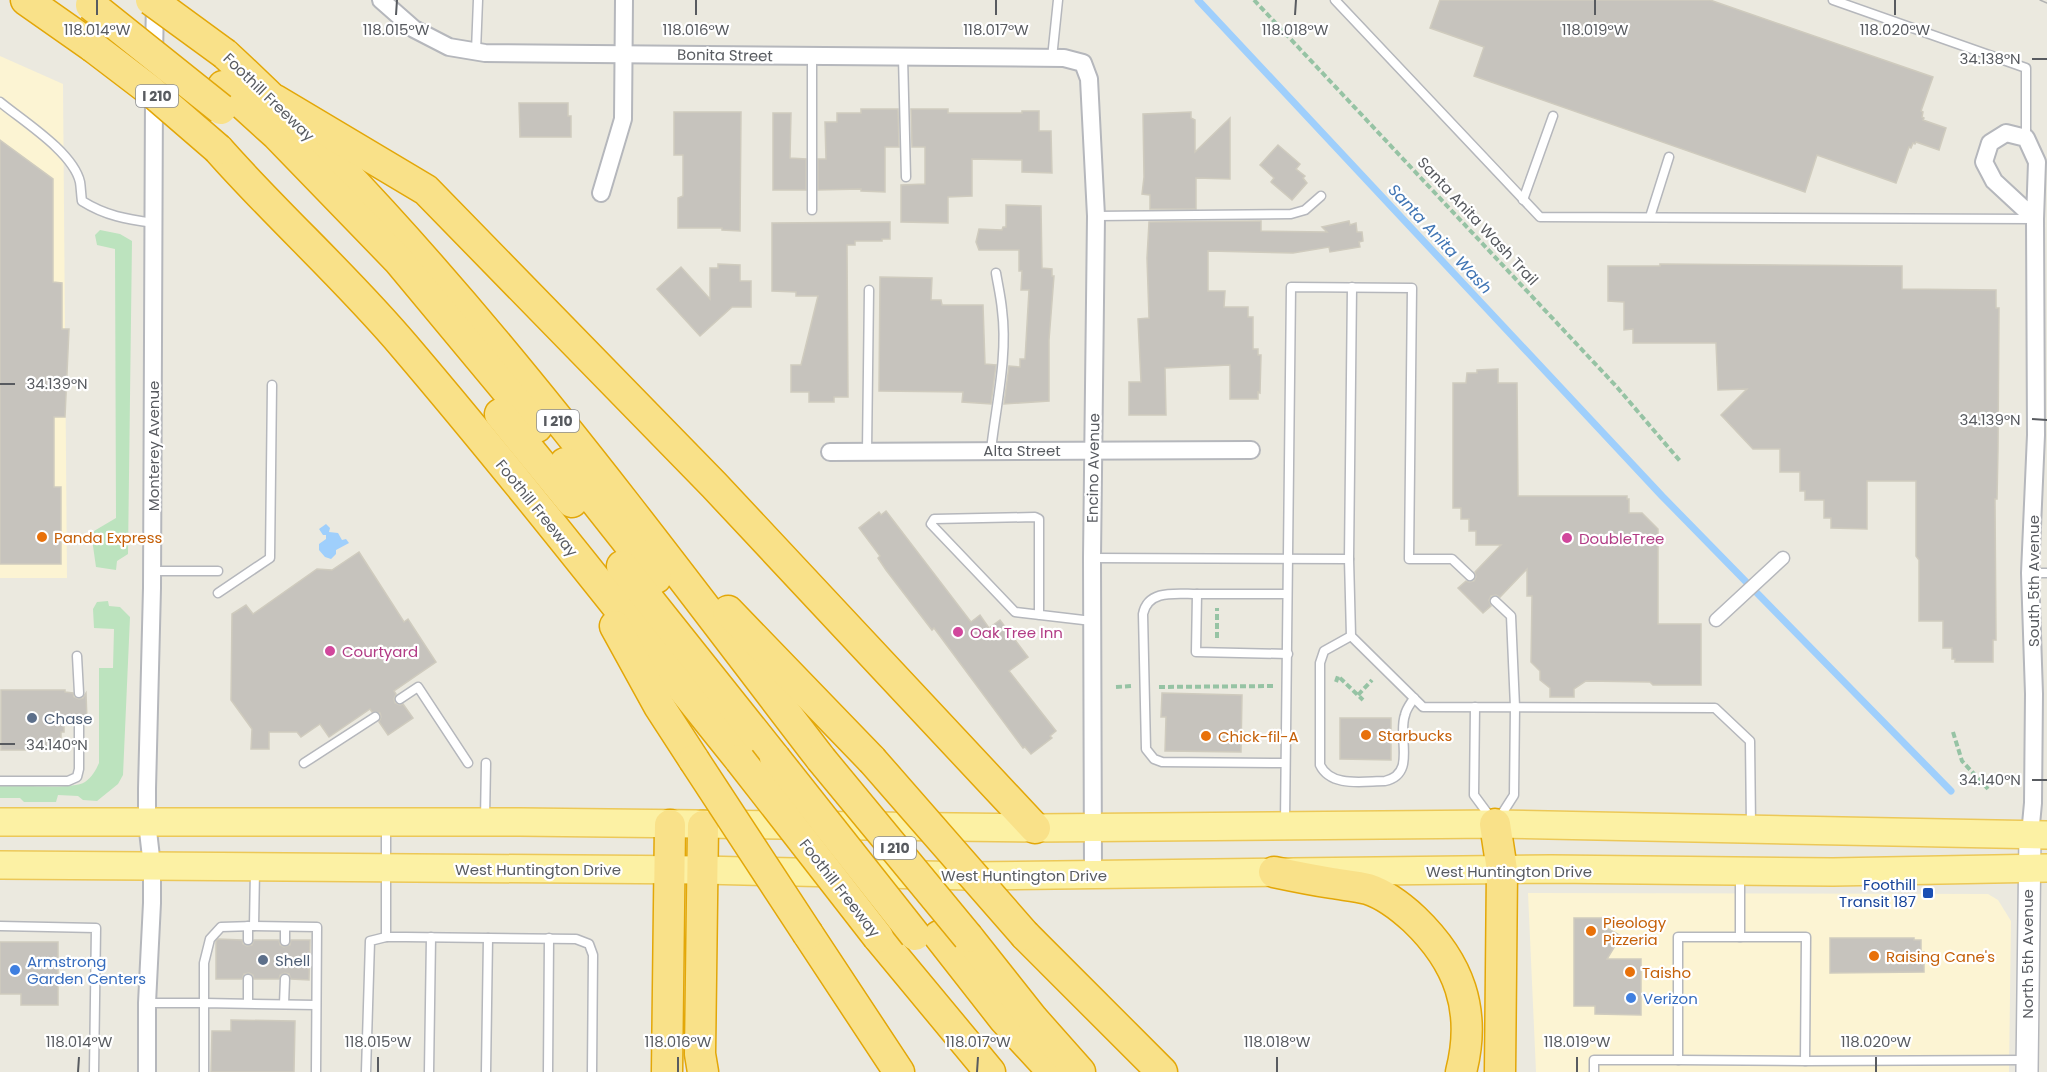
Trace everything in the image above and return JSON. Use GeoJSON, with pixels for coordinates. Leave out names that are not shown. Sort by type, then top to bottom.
{"type":"FeatureCollection","features":[{"type":"Feature","properties":{"kind":"highway","name":"Foothill Freeway"},"geometry":{"type":"LineString","coordinates":[[27,0],[152,92],[218,149],[258,195],[344,278],[397,337],[574,552],[878,936],[990,1072]]}},
{"type":"Feature","properties":{"kind":"highway","name":"Foothill Freeway"},"geometry":{"type":"LineString","coordinates":[[153,0],[225,54],[275,100],[406,240],[486,332],[624,503],[799,759],[968,937],[1033,1019],[1080,1072]]}},
{"type":"Feature","properties":{"kind":"highway"},"geometry":{"type":"LineString","coordinates":[[95,2],[222,98],[365,250],[799,759],[1027,1072]]}},
{"type":"Feature","properties":{"kind":"highway"},"geometry":{"type":"LineString","coordinates":[[275,100],[426,190],[714,485],[1035,828]]}},
{"type":"Feature","properties":{"kind":"highway"},"geometry":{"type":"LineString","coordinates":[[624,503],[872,760],[1025,935],[1162,1072]]}},
{"type":"Feature","properties":{"kind":"highway"},"geometry":{"type":"LineString","coordinates":[[574,552],[659,706],[899,1072]]}},
{"type":"Feature","properties":{"kind":"highway"},"geometry":{"type":"LineString","coordinates":[[1496,824],[1502,870],[1500,1072]]}},
{"type":"Feature","properties":{"kind":"highway"},"geometry":{"type":"LineString","coordinates":[[668,1072],[670,825]]}},
{"type":"Feature","properties":{"kind":"highway"},"geometry":{"type":"LineString","coordinates":[[703,826],[700,1054],[703,1072]]}},
{"type":"Feature","properties":{"kind":"highway"},"geometry":{"type":"LineString","coordinates":[[1274,872],[1369,889],[1397,903],[1429,934],[1443,950],[1453,969],[1466,1010],[1466,1053],[1461,1072]]}},
{"type":"Feature","properties":{"kind":"highway"},"geometry":{"type":"LineString","coordinates":[[927,936],[1053,1072]]}},
{"type":"Feature","properties":{"kind":"main road"},"geometry":{"type":"LineString","coordinates":[[0,822],[484,822],[1035,828],[1496,824],[2038,835]]}},
{"type":"Feature","properties":{"kind":"main road","name":"West Huntington Drive"},"geometry":{"type":"LineString","coordinates":[[0,865],[703,870],[968,876],[1502,870],[1833,872],[2038,868]]}},
{"type":"Feature","properties":{"kind":"street","name":"Monterey Avenue"},"geometry":{"type":"LineString","coordinates":[[147,1072],[152,866],[147,822],[152,571],[153,0]]}},
{"type":"Feature","properties":{"kind":"street","name":"Bonita Street"},"geometry":{"type":"LineString","coordinates":[[381,0],[414,28],[449,47],[476,51],[1064,58],[1083,63]]}},
{"type":"Feature","properties":{"kind":"street"},"geometry":{"type":"LineString","coordinates":[[601,193],[623,119],[624,0]]}},
{"type":"Feature","properties":{"kind":"street","name":"Encino Avenue"},"geometry":{"type":"LineString","coordinates":[[1083,63],[1089,79],[1096,216],[1092,558],[1093,875]]}},
{"type":"Feature","properties":{"kind":"street"},"geometry":{"type":"LineString","coordinates":[[2026,138],[2006,133],[1990,143],[1984,162],[1994,181],[2035,219]]}},
{"type":"Feature","properties":{"kind":"street","name":"South 5th Avenue"},"geometry":{"type":"LineString","coordinates":[[2026,138],[2037,162],[2041,194],[2035,219],[2041,435],[2030,573],[2034,694],[2033,803],[2038,835]]}},
{"type":"Feature","properties":{"kind":"street","name":"Alta Street"},"geometry":{"type":"LineString","coordinates":[[830,452],[1251,450]]}},
{"type":"Feature","properties":{"kind":"street"},"geometry":{"type":"LineString","coordinates":[[1716,620],[1783,558]]}},
{"type":"Feature","properties":{"kind":"street","name":"North 5th Avenue"},"geometry":{"type":"LineString","coordinates":[[2027,1066],[2038,835]]}},
{"type":"Feature","properties":{"kind":"lane"},"geometry":{"type":"LineString","coordinates":[[476,51],[478,0]]}},
{"type":"Feature","properties":{"kind":"lane"},"geometry":{"type":"LineString","coordinates":[[1052,58],[1058,0]]}},
{"type":"Feature","properties":{"kind":"lane"},"geometry":{"type":"LineString","coordinates":[[1335,0],[1540,217],[2035,219]]}},
{"type":"Feature","properties":{"kind":"lane"},"geometry":{"type":"LineString","coordinates":[[1833,0],[2026,68],[2026,138]]}},
{"type":"Feature","properties":{"kind":"lane"},"geometry":{"type":"LineString","coordinates":[[812,56],[812,210]]}},
{"type":"Feature","properties":{"kind":"lane"},"geometry":{"type":"LineString","coordinates":[[903,57],[906,177]]}},
{"type":"Feature","properties":{"kind":"lane"},"geometry":{"type":"LineString","coordinates":[[0,102],[32,126],[70,163],[80,181],[82,201],[100,212],[154,223]]}},
{"type":"Feature","properties":{"kind":"lane"},"geometry":{"type":"LineString","coordinates":[[1524,200],[1552,116]]}},
{"type":"Feature","properties":{"kind":"lane"},"geometry":{"type":"LineString","coordinates":[[1650,217],[1669,157]]}},
{"type":"Feature","properties":{"kind":"lane"},"geometry":{"type":"LineString","coordinates":[[1096,216],[1291,214],[1305,210],[1321,196]]}},
{"type":"Feature","properties":{"kind":"lane"},"geometry":{"type":"LineString","coordinates":[[991,450],[998,406],[1003,334],[1003,311],[996,273]]}},
{"type":"Feature","properties":{"kind":"lane"},"geometry":{"type":"LineString","coordinates":[[1285,826],[1291,287],[1412,288],[1409,559],[1452,559],[1470,576]]}},
{"type":"Feature","properties":{"kind":"lane"},"geometry":{"type":"LineString","coordinates":[[1352,287],[1349,560],[1351,636],[1423,707],[1715,708],[1750,741],[1752,830]]}},
{"type":"Feature","properties":{"kind":"lane"},"geometry":{"type":"LineString","coordinates":[[867,451],[869,290]]}},
{"type":"Feature","properties":{"kind":"lane"},"geometry":{"type":"LineString","coordinates":[[218,593],[270,558],[272,385]]}},
{"type":"Feature","properties":{"kind":"lane"},"geometry":{"type":"LineString","coordinates":[[1039,615],[1039,519],[1035,517],[934,519],[931,524],[1015,612],[1039,615],[1092,621]]}},
{"type":"Feature","properties":{"kind":"lane"},"geometry":{"type":"LineString","coordinates":[[1092,558],[1349,560]]}},
{"type":"Feature","properties":{"kind":"lane"},"geometry":{"type":"LineString","coordinates":[[152,571],[218,571]]}},
{"type":"Feature","properties":{"kind":"lane"},"geometry":{"type":"LineString","coordinates":[[2030,573],[2047,573]]}},
{"type":"Feature","properties":{"kind":"lane"},"geometry":{"type":"LineString","coordinates":[[1285,763],[1162,762],[1154,759],[1146,749],[1143,614],[1145,606],[1152,598],[1161,594],[1287,594]]}},
{"type":"Feature","properties":{"kind":"lane"},"geometry":{"type":"LineString","coordinates":[[1197,594],[1196,652],[1287,654]]}},
{"type":"Feature","properties":{"kind":"lane"},"geometry":{"type":"LineString","coordinates":[[1475,707],[1474,795],[1496,824],[1514,795],[1515,707],[1510,616],[1495,601]]}},
{"type":"Feature","properties":{"kind":"lane"},"geometry":{"type":"LineString","coordinates":[[1351,636],[1324,651],[1320,663],[1320,765],[1323,771],[1337,781],[1393,780],[1403,767],[1404,716],[1414,698]]}},
{"type":"Feature","properties":{"kind":"lane"},"geometry":{"type":"LineString","coordinates":[[78,656],[79,693]]}},
{"type":"Feature","properties":{"kind":"lane"},"geometry":{"type":"LineString","coordinates":[[400,699],[418,687],[468,763]]}},
{"type":"Feature","properties":{"kind":"lane"},"geometry":{"type":"LineString","coordinates":[[304,763],[375,717]]}},
{"type":"Feature","properties":{"kind":"lane"},"geometry":{"type":"LineString","coordinates":[[0,781],[68,781],[77,777],[80,769],[79,721]]}},
{"type":"Feature","properties":{"kind":"lane"},"geometry":{"type":"LineString","coordinates":[[484,822],[486,763]]}},
{"type":"Feature","properties":{"kind":"lane"},"geometry":{"type":"LineString","coordinates":[[386,823],[386,937]]}},
{"type":"Feature","properties":{"kind":"lane"},"geometry":{"type":"LineString","coordinates":[[248,940],[255,867]]}},
{"type":"Feature","properties":{"kind":"lane"},"geometry":{"type":"LineString","coordinates":[[1740,871],[1740,938]]}},
{"type":"Feature","properties":{"kind":"lane"},"geometry":{"type":"LineString","coordinates":[[0,926],[96,928],[94,1072]]}},
{"type":"Feature","properties":{"kind":"lane"},"geometry":{"type":"LineString","coordinates":[[204,1072],[204,963],[210,939],[221,927],[251,926],[317,927],[316,1072]]}},
{"type":"Feature","properties":{"kind":"lane"},"geometry":{"type":"LineString","coordinates":[[285,927],[285,940]]}},
{"type":"Feature","properties":{"kind":"lane"},"geometry":{"type":"LineString","coordinates":[[366,1072],[370,941],[386,937],[549,938],[576,939],[589,944],[593,955],[592,1072]]}},
{"type":"Feature","properties":{"kind":"lane"},"geometry":{"type":"LineString","coordinates":[[429,1072],[431,937]]}},
{"type":"Feature","properties":{"kind":"lane"},"geometry":{"type":"LineString","coordinates":[[1678,1060],[1678,937],[1806,937],[1805,1061]]}},
{"type":"Feature","properties":{"kind":"lane"},"geometry":{"type":"LineString","coordinates":[[486,1072],[488,938]]}},
{"type":"Feature","properties":{"kind":"lane"},"geometry":{"type":"LineString","coordinates":[[548,1072],[549,938]]}},
{"type":"Feature","properties":{"kind":"lane"},"geometry":{"type":"LineString","coordinates":[[248,979],[248,1003]]}},
{"type":"Feature","properties":{"kind":"lane"},"geometry":{"type":"LineString","coordinates":[[284,1004],[285,979]]}},
{"type":"Feature","properties":{"kind":"lane"},"geometry":{"type":"LineString","coordinates":[[147,1003],[316,1005]]}},
{"type":"Feature","properties":{"kind":"lane"},"geometry":{"type":"LineString","coordinates":[[1594,1072],[1594,1060],[1805,1061],[2027,1066]]}},
{"type":"Feature","properties":{"kind":"path","name":"Santa Anita Wash Trail"},"geometry":{"type":"LineString","coordinates":[[1254,0],[1616,386],[1680,462]]}},
{"type":"Feature","properties":{"kind":"path"},"geometry":{"type":"LineString","coordinates":[[1217,608],[1217,642]]}},
{"type":"Feature","properties":{"kind":"path"},"geometry":{"type":"LineString","coordinates":[[1336,687],[1336,679],[1340,675],[1363,700]]}},
{"type":"Feature","properties":{"kind":"path"},"geometry":{"type":"LineString","coordinates":[[1358,695],[1372,680]]}},
{"type":"Feature","properties":{"kind":"path"},"geometry":{"type":"LineString","coordinates":[[1157,687],[1217,685],[1275,687]]}},
{"type":"Feature","properties":{"kind":"path"},"geometry":{"type":"LineString","coordinates":[[1116,687],[1133,686]]}},
{"type":"Feature","properties":{"kind":"path"},"geometry":{"type":"LineString","coordinates":[[1953,732],[1962,761],[1988,789]]}},
{"type":"Feature","properties":{"kind":"shaded area"},"geometry":{"type":"Polygon","coordinates":[[[0,56],[63,84],[67,578],[0,578],[0,56]]]}},
{"type":"Feature","properties":{"kind":"shaded area"},"geometry":{"type":"Polygon","coordinates":[[[1528,893],[1988,894],[1998,900],[2011,921],[2009,1072],[1536,1072],[1528,893]]]}},
{"type":"Feature","properties":{"kind":"green space"},"geometry":{"type":"Polygon","coordinates":[[[100,230],[120,234],[132,241],[128,554],[117,561],[116,570],[96,567],[92,539],[94,531],[116,518],[115,249],[97,245],[95,235],[100,230]]]}},
{"type":"Feature","properties":{"kind":"green space"},"geometry":{"type":"Polygon","coordinates":[[[108,601],[109,606],[120,607],[130,617],[123,775],[118,784],[97,801],[83,800],[78,796],[58,795],[56,802],[24,802],[20,798],[0,798],[0,784],[69,786],[85,782],[97,768],[99,763],[99,668],[113,668],[114,629],[94,628],[93,609],[97,602],[108,601]]]}},
{"type":"Feature","properties":{"kind":"water"},"geometry":{"type":"Polygon","coordinates":[[[326,524],[330,528],[329,532],[338,533],[342,540],[346,539],[349,543],[336,550],[336,554],[331,559],[325,557],[319,550],[319,544],[326,539],[326,535],[323,535],[319,529],[326,524]]]}},
{"type":"Feature","properties":{"kind":"building"},"geometry":{"type":"Polygon","coordinates":[[[1440,0],[1710,0],[1933,77],[1921,111],[1923,112],[1922,117],[1923,120],[1946,128],[1939,150],[1916,142],[1911,148],[1909,147],[1896,183],[1817,155],[1805,192],[1474,76],[1484,47],[1430,28],[1440,0]]]}},
{"type":"Feature","properties":{"kind":"building"},"geometry":{"type":"Polygon","coordinates":[[[519,103],[568,103],[568,116],[571,116],[571,137],[520,137],[519,103]]]}},
{"type":"Feature","properties":{"kind":"building"},"geometry":{"type":"Polygon","coordinates":[[[861,109],[898,109],[899,147],[885,147],[885,192],[861,191],[861,189],[818,190],[818,159],[826,159],[825,122],[837,122],[837,113],[861,113],[861,109]]]}},
{"type":"Feature","properties":{"kind":"building"},"geometry":{"type":"Polygon","coordinates":[[[911,109],[948,109],[948,113],[1039,111],[1039,131],[1051,131],[1052,173],[1022,172],[1022,160],[972,159],[972,196],[948,197],[948,223],[901,222],[901,185],[925,184],[925,147],[912,147],[911,109]]]}},
{"type":"Feature","properties":{"kind":"building"},"geometry":{"type":"Polygon","coordinates":[[[674,112],[741,112],[740,231],[722,230],[722,228],[678,228],[678,198],[683,196],[683,155],[674,155],[674,112]]]}},
{"type":"Feature","properties":{"kind":"building"},"geometry":{"type":"Polygon","coordinates":[[[1191,112],[1191,118],[1195,120],[1195,152],[1230,118],[1230,179],[1196,178],[1196,209],[1150,209],[1150,195],[1142,194],[1143,114],[1191,112]]]}},
{"type":"Feature","properties":{"kind":"building"},"geometry":{"type":"Polygon","coordinates":[[[773,113],[791,113],[790,158],[806,159],[806,190],[773,190],[773,113]]]}},
{"type":"Feature","properties":{"kind":"building"},"geometry":{"type":"Polygon","coordinates":[[[0,140],[53,179],[53,282],[62,283],[62,329],[69,329],[65,417],[54,417],[54,487],[61,487],[61,564],[0,564],[0,140]]]}},
{"type":"Feature","properties":{"kind":"building"},"geometry":{"type":"Polygon","coordinates":[[[1278,145],[1300,164],[1296,169],[1305,176],[1303,178],[1307,183],[1292,200],[1271,182],[1274,178],[1260,165],[1278,145]]]}},
{"type":"Feature","properties":{"kind":"building"},"geometry":{"type":"Polygon","coordinates":[[[1006,205],[1041,206],[1042,268],[1052,269],[1052,276],[1054,276],[1049,340],[1049,401],[1004,404],[1009,366],[1020,367],[1020,359],[1025,359],[1029,290],[1021,290],[1022,271],[1019,271],[1019,250],[979,250],[976,242],[979,229],[1002,230],[1006,227],[1006,205]]]}},
{"type":"Feature","properties":{"kind":"building"},"geometry":{"type":"Polygon","coordinates":[[[1261,221],[1261,231],[1327,232],[1322,227],[1349,221],[1350,225],[1356,223],[1357,232],[1362,232],[1363,241],[1359,242],[1360,247],[1330,252],[1329,247],[1293,253],[1208,251],[1208,291],[1225,291],[1224,307],[1248,307],[1248,317],[1253,317],[1253,349],[1258,349],[1258,355],[1261,355],[1258,399],[1230,399],[1230,365],[1165,368],[1166,415],[1129,415],[1129,382],[1141,382],[1138,319],[1149,318],[1147,258],[1149,222],[1261,221]]]}},
{"type":"Feature","properties":{"kind":"building"},"geometry":{"type":"Polygon","coordinates":[[[890,222],[890,239],[855,241],[855,245],[847,245],[848,397],[834,397],[834,402],[809,402],[809,392],[791,392],[791,365],[801,365],[818,296],[796,296],[796,292],[772,291],[772,223],[890,222]]]}},
{"type":"Feature","properties":{"kind":"building"},"geometry":{"type":"Polygon","coordinates":[[[718,264],[740,265],[740,281],[751,281],[751,307],[732,307],[700,336],[657,289],[681,267],[710,299],[710,268],[718,268],[718,264]]]}},
{"type":"Feature","properties":{"kind":"building"},"geometry":{"type":"Polygon","coordinates":[[[1660,264],[1902,266],[1902,289],[1996,290],[1996,308],[1999,308],[1998,449],[1997,499],[1995,499],[1996,640],[1993,640],[1993,662],[1955,662],[1955,659],[1952,659],[1952,648],[1943,648],[1943,621],[1919,621],[1916,481],[1867,481],[1867,529],[1831,528],[1831,518],[1824,518],[1824,500],[1805,500],[1805,491],[1800,491],[1800,472],[1780,472],[1780,449],[1753,449],[1721,415],[1747,389],[1718,390],[1716,343],[1633,343],[1633,329],[1624,330],[1624,302],[1608,301],[1608,266],[1660,266],[1660,264]]]}},
{"type":"Feature","properties":{"kind":"building"},"geometry":{"type":"Polygon","coordinates":[[[880,277],[932,278],[931,300],[941,300],[942,305],[983,305],[985,364],[996,365],[991,404],[962,402],[963,392],[879,391],[880,277]]]}},
{"type":"Feature","properties":{"kind":"building","name":"DoubleTree"},"geometry":{"type":"Polygon","coordinates":[[[1498,369],[1498,383],[1517,383],[1518,496],[1627,496],[1629,513],[1642,513],[1658,529],[1658,624],[1701,624],[1701,685],[1586,681],[1574,689],[1574,697],[1550,697],[1550,688],[1540,680],[1540,671],[1531,662],[1532,596],[1527,596],[1527,569],[1500,597],[1491,596],[1489,600],[1491,606],[1483,613],[1458,588],[1466,581],[1474,581],[1475,572],[1501,545],[1476,545],[1476,531],[1469,531],[1469,519],[1461,519],[1461,508],[1453,508],[1453,383],[1466,383],[1467,373],[1498,369]]]}},
{"type":"Feature","properties":{"kind":"building","name":"Oak Tree Inn"},"geometry":{"type":"Polygon","coordinates":[[[886,511],[971,622],[980,615],[989,628],[1000,620],[1028,657],[1009,671],[1056,731],[1050,736],[1052,738],[1031,754],[1025,747],[1023,748],[934,628],[932,630],[886,570],[878,558],[880,556],[859,528],[879,512],[881,515],[886,511]]]}},
{"type":"Feature","properties":{"kind":"building","name":"Courtyard"},"geometry":{"type":"Polygon","coordinates":[[[359,552],[404,622],[408,619],[436,662],[394,691],[395,703],[403,704],[413,718],[388,735],[379,722],[380,713],[372,712],[370,709],[329,737],[320,724],[301,737],[297,732],[269,732],[269,749],[251,749],[252,729],[231,700],[232,614],[246,605],[253,614],[317,569],[332,570],[359,552]]]}},
{"type":"Feature","properties":{"kind":"building"},"geometry":{"type":"Polygon","coordinates":[[[1,690],[65,690],[65,692],[73,693],[74,697],[79,699],[83,698],[86,693],[87,721],[80,715],[75,716],[73,721],[64,720],[61,750],[1,750],[1,690]]]}},
{"type":"Feature","properties":{"kind":"building"},"geometry":{"type":"Polygon","coordinates":[[[1162,693],[1242,695],[1241,752],[1165,751],[1166,717],[1161,717],[1162,693]]]}},
{"type":"Feature","properties":{"kind":"building"},"geometry":{"type":"Polygon","coordinates":[[[1340,718],[1391,718],[1391,760],[1340,759],[1340,718]]]}},
{"type":"Feature","properties":{"kind":"building"},"geometry":{"type":"Polygon","coordinates":[[[1574,918],[1607,918],[1607,928],[1621,936],[1607,959],[1641,959],[1641,1015],[1595,1014],[1595,1006],[1574,1006],[1574,918]]]}},
{"type":"Feature","properties":{"kind":"building"},"geometry":{"type":"Polygon","coordinates":[[[1830,938],[1914,938],[1914,940],[1921,940],[1921,952],[1924,952],[1924,972],[1830,973],[1830,938]]]}},
{"type":"Feature","properties":{"kind":"building"},"geometry":{"type":"Polygon","coordinates":[[[218,939],[242,940],[247,946],[252,945],[254,940],[279,940],[280,945],[284,947],[290,945],[291,940],[310,940],[309,980],[291,979],[289,974],[285,973],[280,975],[279,979],[254,979],[249,973],[244,974],[242,979],[216,979],[216,941],[218,939]]]}},
{"type":"Feature","properties":{"kind":"building"},"geometry":{"type":"Polygon","coordinates":[[[0,942],[58,942],[58,1005],[21,1005],[21,994],[0,994],[0,942]]]}},
{"type":"Feature","properties":{"kind":"building"},"geometry":{"type":"Polygon","coordinates":[[[231,1020],[295,1021],[294,1072],[211,1072],[212,1031],[231,1031],[231,1020]]]}},
{"type":"Feature","properties":{"kind":"waterway","name":"Santa Anita Wash"},"geometry":{"type":"LineString","coordinates":[[1198,0],[1662,496],[1951,791]]}},
{"type":"Feature","properties":{"kind":"tram line"},"geometry":{"type":"LineString","coordinates":[[2040,0],[2047,3]]}},
{"type":"Feature","properties":{"kind":"place","name":"Panda Express"},"geometry":{"type":"Point","coordinates":[42,537]}},
{"type":"Feature","properties":{"kind":"place","name":"DoubleTree"},"geometry":{"type":"Point","coordinates":[1567,538]}},
{"type":"Feature","properties":{"kind":"place","name":"Oak Tree Inn"},"geometry":{"type":"Point","coordinates":[958,632]}},
{"type":"Feature","properties":{"kind":"place","name":"Courtyard"},"geometry":{"type":"Point","coordinates":[330,651]}},
{"type":"Feature","properties":{"kind":"place","name":"Chase"},"geometry":{"type":"Point","coordinates":[32,718]}},
{"type":"Feature","properties":{"kind":"place","name":"Starbucks"},"geometry":{"type":"Point","coordinates":[1366,735]}},
{"type":"Feature","properties":{"kind":"place","name":"Chick-fil-A"},"geometry":{"type":"Point","coordinates":[1206,736]}},
{"type":"Feature","properties":{"kind":"place","name":"Foothill Transit 187"},"geometry":{"type":"Point","coordinates":[1928,893]}},
{"type":"Feature","properties":{"kind":"place","name":"Pieology Pizzeria"},"geometry":{"type":"Point","coordinates":[1591,931]}},
{"type":"Feature","properties":{"kind":"place","name":"Raising Cane's"},"geometry":{"type":"Point","coordinates":[1874,956]}},
{"type":"Feature","properties":{"kind":"place","name":"Shell"},"geometry":{"type":"Point","coordinates":[263,960]}},
{"type":"Feature","properties":{"kind":"place","name":"Armstrong Garden Centers"},"geometry":{"type":"Point","coordinates":[15,970]}},
{"type":"Feature","properties":{"kind":"place","name":"Taisho"},"geometry":{"type":"Point","coordinates":[1630,972]}},
{"type":"Feature","properties":{"kind":"place","name":"Verizon"},"geometry":{"type":"Point","coordinates":[1631,998]}}]}
